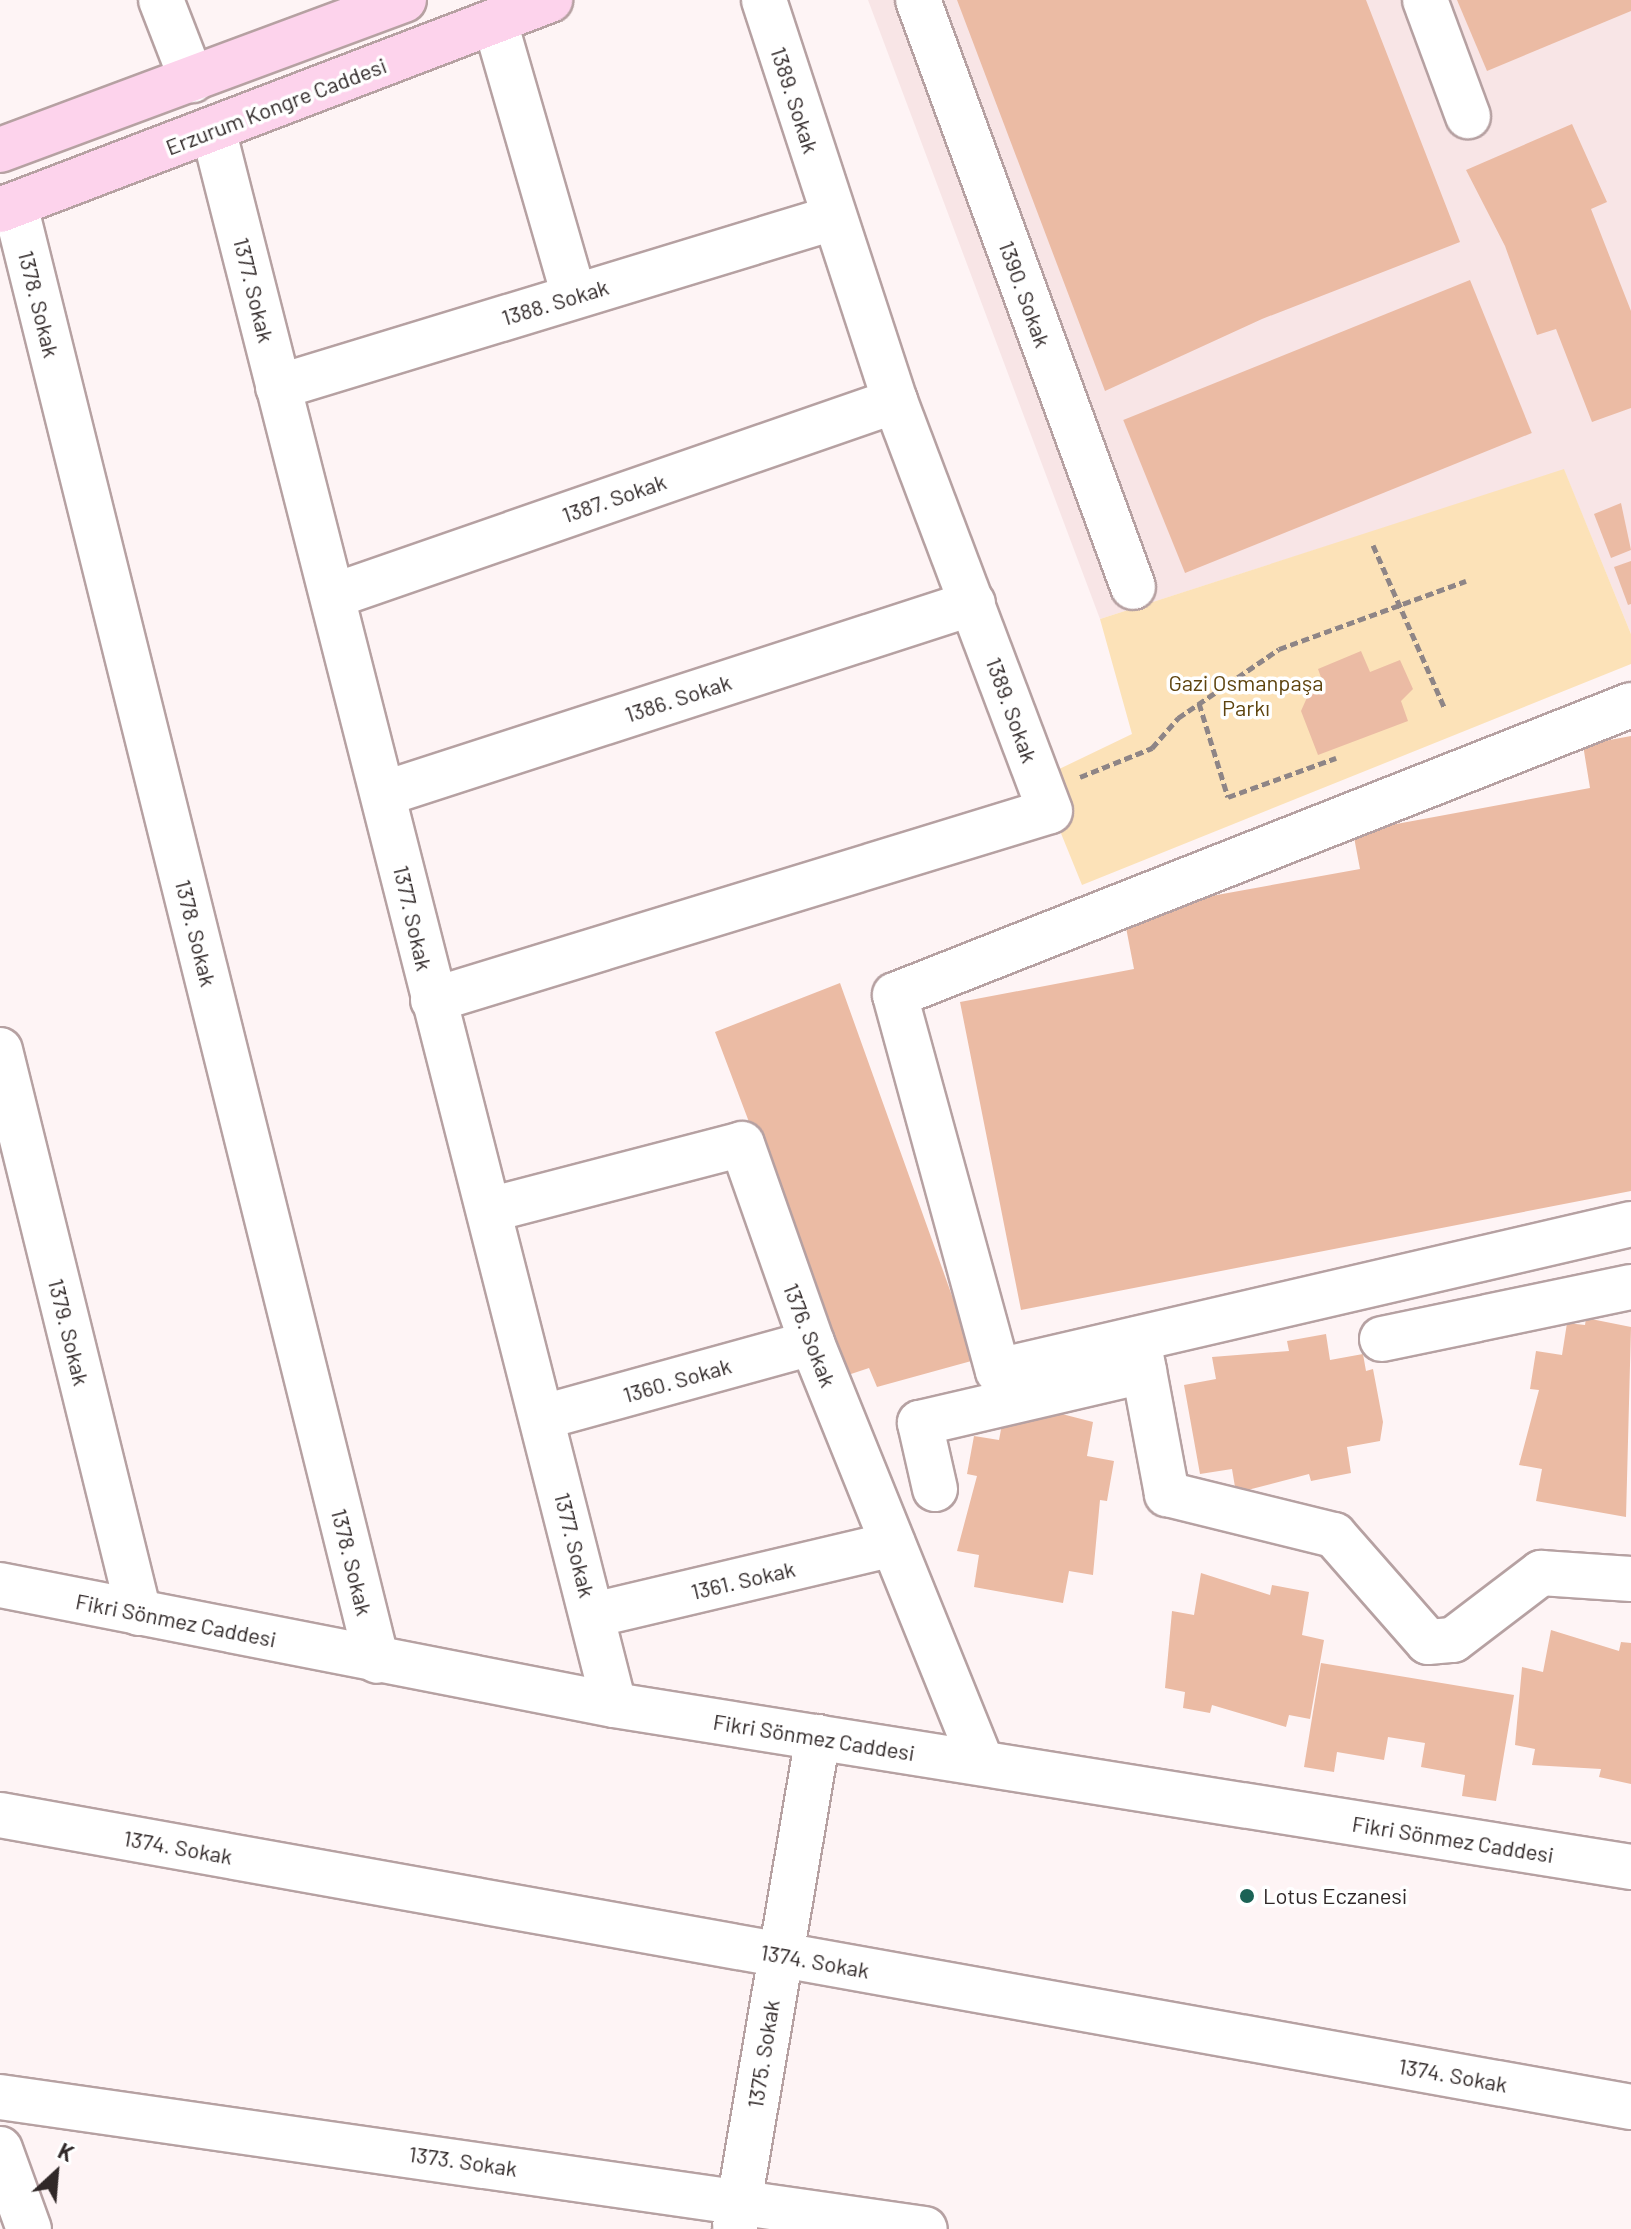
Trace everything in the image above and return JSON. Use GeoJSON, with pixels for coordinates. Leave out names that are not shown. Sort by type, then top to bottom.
{"type":"FeatureCollection","features":[{"type":"Feature","properties":{"kind":"main road","name":"Erzurum Kongre Caddesi"},"geometry":{"type":"LineString","coordinates":[[7,207],[550,0]]}},
{"type":"Feature","properties":{"kind":"main road"},"geometry":{"type":"LineString","coordinates":[[0,150],[192,80],[387,3]]}},
{"type":"Feature","properties":{"kind":"street"},"geometry":{"type":"LineString","coordinates":[[161,0],[192,80]]}},
{"type":"Feature","properties":{"kind":"street","name":"1389. Sokak"},"geometry":{"type":"LineString","coordinates":[[433,1000],[1050,811],[895,401],[764,0]]}},
{"type":"Feature","properties":{"kind":"street","name":"1390. Sokak"},"geometry":{"type":"LineString","coordinates":[[918,0],[1133,587]]}},
{"type":"Feature","properties":{"kind":"street"},"geometry":{"type":"LineString","coordinates":[[1425,0],[1468,116]]}},
{"type":"Feature","properties":{"kind":"street"},"geometry":{"type":"LineString","coordinates":[[495,22],[574,296]]}},
{"type":"Feature","properties":{"kind":"street","name":"1377. Sokak"},"geometry":{"type":"LineString","coordinates":[[213,129],[433,1000],[493,1209],[614,1705]]}},
{"type":"Feature","properties":{"kind":"street","name":"1378. Sokak"},"geometry":{"type":"LineString","coordinates":[[7,207],[377,1661]]}},
{"type":"Feature","properties":{"kind":"street","name":"1388. Sokak"},"geometry":{"type":"LineString","coordinates":[[278,387],[833,218]]}},
{"type":"Feature","properties":{"kind":"street","name":"1387. Sokak"},"geometry":{"type":"LineString","coordinates":[[333,596],[895,401]]}},
{"type":"Feature","properties":{"kind":"street","name":"1386. Sokak"},"geometry":{"type":"LineString","coordinates":[[383,794],[973,603]]}},
{"type":"Feature","properties":{"kind":"street"},"geometry":{"type":"LineString","coordinates":[[1141,1355],[998,1371],[895,995],[1631,705]]}},
{"type":"Feature","properties":{"kind":"street","name":"1379. Sokak"},"geometry":{"type":"LineString","coordinates":[[0,1050],[139,1613]]}},
{"type":"Feature","properties":{"kind":"street","name":"1376. Sokak"},"geometry":{"type":"LineString","coordinates":[[493,1209],[742,1144],[812,1343],[982,1763]]}},
{"type":"Feature","properties":{"kind":"street"},"geometry":{"type":"LineString","coordinates":[[935,1489],[920,1423],[1141,1355],[1631,1224]]}},
{"type":"Feature","properties":{"kind":"street"},"geometry":{"type":"LineString","coordinates":[[1382,1339],[1631,1287]]}},
{"type":"Feature","properties":{"kind":"street","name":"1360. Sokak"},"geometry":{"type":"LineString","coordinates":[[543,1417],[812,1343]]}},
{"type":"Feature","properties":{"kind":"street"},"geometry":{"type":"LineString","coordinates":[[1141,1355],[1167,1494],[1334,1535],[1428,1642],[1453,1640],[1541,1573],[1631,1579]]}},
{"type":"Feature","properties":{"kind":"street","name":"1361. Sokak"},"geometry":{"type":"LineString","coordinates":[[593,1615],[893,1544]]}},
{"type":"Feature","properties":{"kind":"street","name":"Fikri Sönmez Caddesi"},"geometry":{"type":"LineString","coordinates":[[0,1585],[614,1705],[1631,1867]]}},
{"type":"Feature","properties":{"kind":"street","name":"1375. Sokak"},"geometry":{"type":"LineString","coordinates":[[737,2214],[818,1737]]}},
{"type":"Feature","properties":{"kind":"street","name":"1374. Sokak"},"geometry":{"type":"LineString","coordinates":[[0,1815],[1631,2107]]}},
{"type":"Feature","properties":{"kind":"street","name":"1373. Sokak"},"geometry":{"type":"LineString","coordinates":[[0,2097],[737,2214],[925,2229]]}},
{"type":"Feature","properties":{"kind":"street"},"geometry":{"type":"LineString","coordinates":[[0,2149],[29,2229]]}},
{"type":"Feature","properties":{"kind":"path"},"geometry":{"type":"LineString","coordinates":[[1373,545],[1444,707]]}},
{"type":"Feature","properties":{"kind":"path"},"geometry":{"type":"LineString","coordinates":[[1040,786],[1152,748],[1199,703],[1279,649],[1466,581]]}},
{"type":"Feature","properties":{"kind":"path"},"geometry":{"type":"LineString","coordinates":[[1199,703],[1228,797],[1336,758]]}},
{"type":"Feature","properties":{"kind":"shaded area"},"geometry":{"type":"Polygon","coordinates":[[[868,0],[1631,0],[1631,634],[1564,470],[1100,619],[868,0]]]}},
{"type":"Feature","properties":{"kind":"green space","name":"Gazi Osmanpaşa Parkı"},"geometry":{"type":"Polygon","coordinates":[[[1564,469],[1631,634],[1631,664],[1082,885],[1058,826],[1053,772],[1132,734],[1100,619],[1564,469]]]}},
{"type":"Feature","properties":{"kind":"building"},"geometry":{"type":"Polygon","coordinates":[[[957,0],[1366,0],[1460,242],[1262,319],[1105,391],[957,0]]]}},
{"type":"Feature","properties":{"kind":"building"},"geometry":{"type":"Polygon","coordinates":[[[1457,0],[1631,0],[1631,11],[1487,71],[1457,0]]]}},
{"type":"Feature","properties":{"kind":"building"},"geometry":{"type":"Polygon","coordinates":[[[1572,124],[1607,202],[1591,209],[1631,311],[1631,408],[1592,422],[1556,329],[1537,335],[1505,246],[1466,170],[1572,124]]]}},
{"type":"Feature","properties":{"kind":"building"},"geometry":{"type":"Polygon","coordinates":[[[1470,280],[1532,433],[1185,573],[1123,420],[1470,280]]]}},
{"type":"Feature","properties":{"kind":"building"},"geometry":{"type":"Polygon","coordinates":[[[1621,503],[1631,550],[1611,558],[1594,514],[1621,503]]]}},
{"type":"Feature","properties":{"kind":"building"},"geometry":{"type":"Polygon","coordinates":[[[1631,561],[1631,604],[1628,605],[1614,567],[1631,561]]]}},
{"type":"Feature","properties":{"kind":"building"},"geometry":{"type":"Polygon","coordinates":[[[1361,651],[1370,672],[1400,660],[1413,689],[1401,701],[1408,721],[1318,755],[1301,711],[1313,684],[1322,680],[1318,669],[1361,651]]]}},
{"type":"Feature","properties":{"kind":"building"},"geometry":{"type":"Polygon","coordinates":[[[1631,736],[1631,1191],[1021,1310],[960,1002],[1134,969],[1123,912],[1360,869],[1353,832],[1590,788],[1583,745],[1631,736]]]}},
{"type":"Feature","properties":{"kind":"building"},"geometry":{"type":"Polygon","coordinates":[[[840,983],[975,1360],[877,1387],[869,1368],[845,1376],[715,1032],[840,983]]]}},
{"type":"Feature","properties":{"kind":"building"},"geometry":{"type":"Polygon","coordinates":[[[1586,1318],[1631,1327],[1626,1517],[1536,1501],[1542,1469],[1519,1465],[1539,1390],[1530,1389],[1536,1351],[1562,1355],[1567,1323],[1585,1325],[1586,1318]]]}},
{"type":"Feature","properties":{"kind":"building"},"geometry":{"type":"Polygon","coordinates":[[[1326,1334],[1330,1360],[1363,1354],[1366,1371],[1373,1369],[1383,1422],[1380,1441],[1347,1447],[1351,1473],[1311,1481],[1309,1474],[1236,1493],[1232,1469],[1200,1474],[1184,1385],[1216,1379],[1212,1357],[1289,1351],[1287,1341],[1326,1334]]]}},
{"type":"Feature","properties":{"kind":"building"},"geometry":{"type":"Polygon","coordinates":[[[1023,1404],[1093,1422],[1087,1456],[1114,1461],[1107,1501],[1100,1500],[1093,1575],[1069,1571],[1063,1603],[974,1587],[979,1555],[957,1551],[977,1476],[967,1474],[974,1436],[999,1440],[1005,1408],[1023,1404]]]}},
{"type":"Feature","properties":{"kind":"building"},"geometry":{"type":"Polygon","coordinates":[[[1201,1573],[1270,1595],[1272,1585],[1309,1592],[1302,1635],[1324,1640],[1310,1719],[1289,1715],[1286,1727],[1212,1705],[1210,1713],[1183,1708],[1185,1692],[1165,1688],[1172,1611],[1194,1615],[1201,1573]]]}},
{"type":"Feature","properties":{"kind":"building"},"geometry":{"type":"Polygon","coordinates":[[[1551,1630],[1619,1651],[1621,1642],[1631,1643],[1631,1784],[1599,1777],[1601,1769],[1532,1765],[1535,1749],[1515,1745],[1522,1667],[1543,1672],[1551,1630]]]}},
{"type":"Feature","properties":{"kind":"building"},"geometry":{"type":"Polygon","coordinates":[[[1321,1663],[1514,1695],[1496,1801],[1462,1796],[1465,1775],[1421,1767],[1425,1743],[1388,1737],[1384,1760],[1337,1752],[1334,1772],[1304,1767],[1321,1663]]]}},
{"type":"Feature","properties":{"kind":"place","name":"Lotus Eczanesi"},"geometry":{"type":"Point","coordinates":[1247,1896]}}]}
